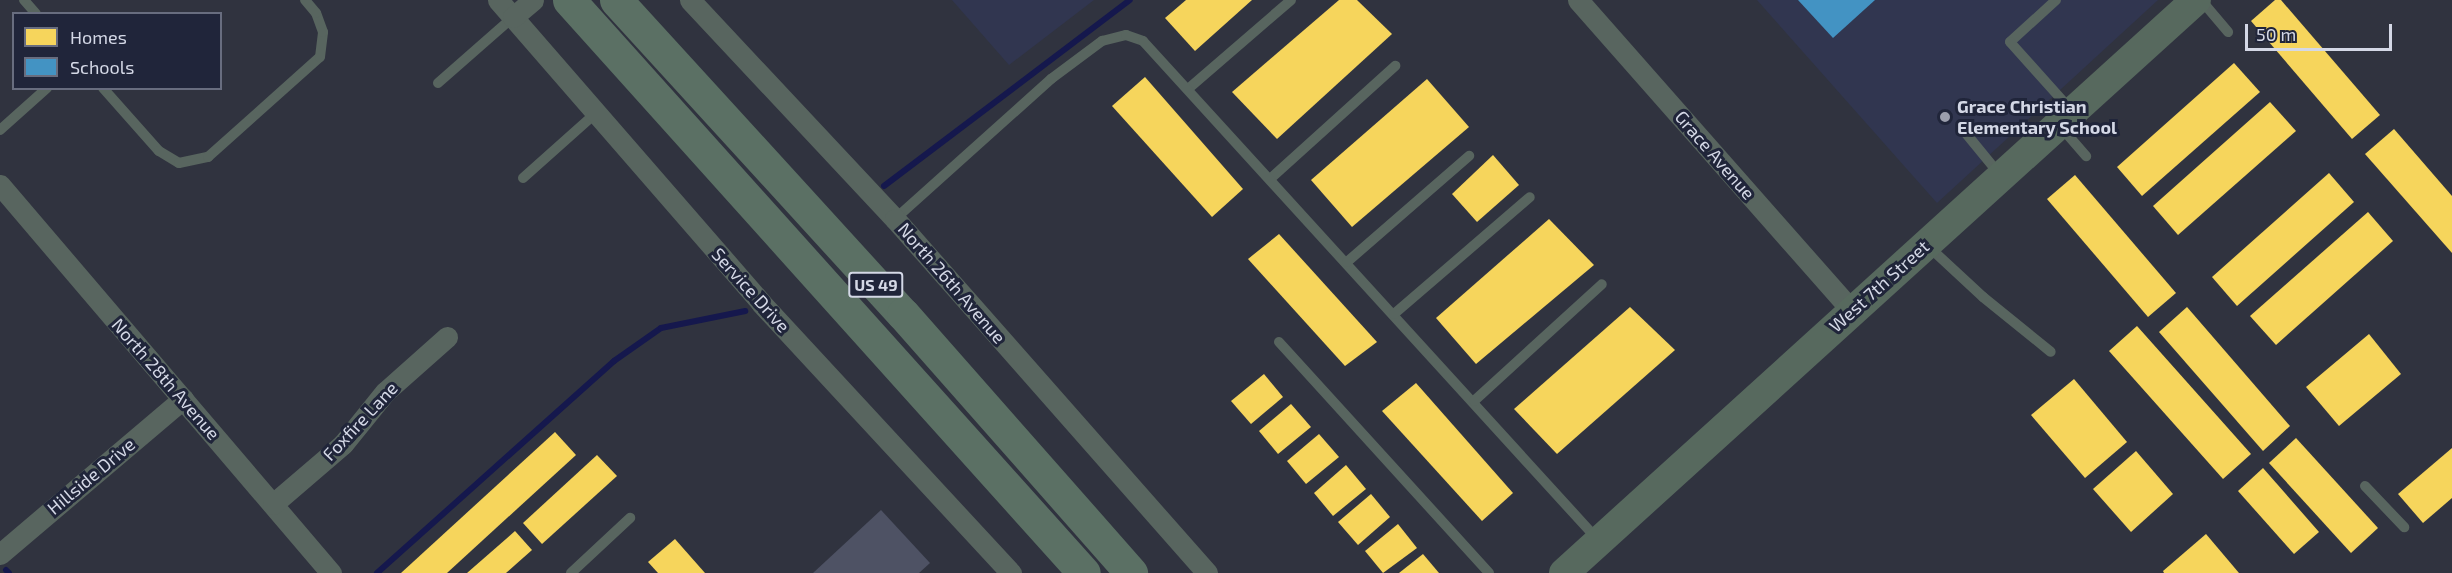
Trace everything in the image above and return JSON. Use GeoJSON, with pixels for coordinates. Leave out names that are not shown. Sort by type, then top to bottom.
{"type":"FeatureCollection","features":[{"type":"Feature","properties":{"kind":"main road","name":"US 49"},"geometry":{"type":"LineString","coordinates":[[569,0],[1084,573]]}},
{"type":"Feature","properties":{"kind":"main road","name":"US 49"},"geometry":{"type":"LineString","coordinates":[[616,0],[903,314],[1131,573]]}},
{"type":"Feature","properties":{"kind":"main road","name":"West 7th Street"},"geometry":{"type":"LineString","coordinates":[[1569,572],[1925,243],[2196,0]]}},
{"type":"Feature","properties":{"kind":"street","name":"Service Drive"},"geometry":{"type":"LineString","coordinates":[[498,0],[761,303],[1011,573]]}},
{"type":"Feature","properties":{"kind":"street"},"geometry":{"type":"LineString","coordinates":[[513,17],[533,0]]}},
{"type":"Feature","properties":{"kind":"street","name":"North 26th Avenue"},"geometry":{"type":"LineString","coordinates":[[690,0],[895,219],[1207,573]]}},
{"type":"Feature","properties":{"kind":"street","name":"Grace Avenue"},"geometry":{"type":"LineString","coordinates":[[1578,0],[1852,311]]}},
{"type":"Feature","properties":{"kind":"street","name":"North 28th Avenue"},"geometry":{"type":"LineString","coordinates":[[0,185],[331,573]]}},
{"type":"Feature","properties":{"kind":"street","name":"Foxfire Lane"},"geometry":{"type":"LineString","coordinates":[[273,504],[343,444],[385,392],[447,337]]}},
{"type":"Feature","properties":{"kind":"street","name":"Hillside Drive"},"geometry":{"type":"LineString","coordinates":[[0,554],[183,399]]}},
{"type":"Feature","properties":{"kind":"lane"},"geometry":{"type":"LineString","coordinates":[[24,0],[34,12]]}},
{"type":"Feature","properties":{"kind":"lane"},"geometry":{"type":"LineString","coordinates":[[105,90],[159,151],[179,164],[208,157],[320,57],[323,32],[316,13],[305,0]]}},
{"type":"Feature","properties":{"kind":"lane"},"geometry":{"type":"LineString","coordinates":[[1188,89],[1292,0]]}},
{"type":"Feature","properties":{"kind":"lane"},"geometry":{"type":"LineString","coordinates":[[2056,0],[2010,42],[2065,117],[2086,156]]}},
{"type":"Feature","properties":{"kind":"lane"},"geometry":{"type":"LineString","coordinates":[[2201,0],[2228,32]]}},
{"type":"Feature","properties":{"kind":"lane"},"geometry":{"type":"LineString","coordinates":[[438,83],[513,17]]}},
{"type":"Feature","properties":{"kind":"lane"},"geometry":{"type":"LineString","coordinates":[[895,219],[1051,79],[1102,41],[1126,35],[1143,41],[1474,401],[1599,542]]}},
{"type":"Feature","properties":{"kind":"lane"},"geometry":{"type":"LineString","coordinates":[[1270,178],[1395,66]]}},
{"type":"Feature","properties":{"kind":"lane"},"geometry":{"type":"LineString","coordinates":[[0,129],[45,90]]}},
{"type":"Feature","properties":{"kind":"lane"},"geometry":{"type":"LineString","coordinates":[[524,178],[596,113]]}},
{"type":"Feature","properties":{"kind":"lane"},"geometry":{"type":"LineString","coordinates":[[1964,131],[2000,176]]}},
{"type":"Feature","properties":{"kind":"lane"},"geometry":{"type":"LineString","coordinates":[[1347,262],[1469,156]]}},
{"type":"Feature","properties":{"kind":"lane"},"geometry":{"type":"LineString","coordinates":[[1394,314],[1530,197]]}},
{"type":"Feature","properties":{"kind":"lane"},"geometry":{"type":"LineString","coordinates":[[1925,243],[1983,297],[2050,352]]}},
{"type":"Feature","properties":{"kind":"lane"},"geometry":{"type":"LineString","coordinates":[[1474,401],[1602,284]]}},
{"type":"Feature","properties":{"kind":"lane"},"geometry":{"type":"LineString","coordinates":[[1280,342],[1489,573]]}},
{"type":"Feature","properties":{"kind":"lane"},"geometry":{"type":"LineString","coordinates":[[2365,486],[2404,527]]}},
{"type":"Feature","properties":{"kind":"lane"},"geometry":{"type":"LineString","coordinates":[[571,573],[630,518]]}},
{"type":"Feature","properties":{"kind":"shaded area"},"geometry":{"type":"Polygon","coordinates":[[[952,0],[1094,0],[1009,65],[952,0]]]}},
{"type":"Feature","properties":{"kind":"shaded area","name":"Grace Christian Elementary School"},"geometry":{"type":"Polygon","coordinates":[[[1757,0],[2158,0],[1937,203],[1757,0]]]}},
{"type":"Feature","properties":{"kind":"building: Homes"},"geometry":{"type":"Polygon","coordinates":[[[1186,0],[1252,0],[1195,51],[1165,18],[1186,0]]]}},
{"type":"Feature","properties":{"kind":"building: Homes"},"geometry":{"type":"Polygon","coordinates":[[[1339,0],[1357,0],[1392,34],[1277,139],[1232,92],[1339,0]]]}},
{"type":"Feature","properties":{"kind":"building: Homes"},"geometry":{"type":"Polygon","coordinates":[[[2275,0],[2281,0],[2380,115],[2352,139],[2251,21],[2275,0]]]}},
{"type":"Feature","properties":{"kind":"building: Homes"},"geometry":{"type":"Polygon","coordinates":[[[2234,63],[2260,92],[2142,196],[2117,167],[2234,63]]]}},
{"type":"Feature","properties":{"kind":"building: Homes"},"geometry":{"type":"Polygon","coordinates":[[[1145,77],[1243,189],[1212,217],[1112,106],[1145,77]]]}},
{"type":"Feature","properties":{"kind":"building: Homes"},"geometry":{"type":"Polygon","coordinates":[[[1427,79],[1469,127],[1352,227],[1311,180],[1427,79]]]}},
{"type":"Feature","properties":{"kind":"building: Homes"},"geometry":{"type":"Polygon","coordinates":[[[2270,102],[2296,131],[2178,235],[2153,206],[2270,102]]]}},
{"type":"Feature","properties":{"kind":"building: Homes"},"geometry":{"type":"Polygon","coordinates":[[[2394,129],[2452,196],[2452,253],[2365,154],[2394,129]]]}},
{"type":"Feature","properties":{"kind":"building: Homes"},"geometry":{"type":"Polygon","coordinates":[[[1493,155],[1519,185],[1477,222],[1452,194],[1493,155]]]}},
{"type":"Feature","properties":{"kind":"building: Homes"},"geometry":{"type":"Polygon","coordinates":[[[2329,173],[2354,202],[2237,306],[2212,277],[2329,173]]]}},
{"type":"Feature","properties":{"kind":"building: Homes"},"geometry":{"type":"Polygon","coordinates":[[[2075,175],[2176,293],[2148,317],[2047,199],[2075,175]]]}},
{"type":"Feature","properties":{"kind":"building: Homes"},"geometry":{"type":"Polygon","coordinates":[[[2368,212],[2393,241],[2276,345],[2250,316],[2368,212]]]}},
{"type":"Feature","properties":{"kind":"building: Homes"},"geometry":{"type":"Polygon","coordinates":[[[1549,219],[1594,265],[1476,364],[1436,318],[1549,219]]]}},
{"type":"Feature","properties":{"kind":"building: Homes"},"geometry":{"type":"Polygon","coordinates":[[[1279,234],[1377,342],[1345,366],[1248,259],[1279,234]]]}},
{"type":"Feature","properties":{"kind":"building: Homes"},"geometry":{"type":"Polygon","coordinates":[[[1630,307],[1675,350],[1557,454],[1514,409],[1630,307]]]}},
{"type":"Feature","properties":{"kind":"building: Homes"},"geometry":{"type":"Polygon","coordinates":[[[2187,307],[2290,426],[2263,451],[2159,332],[2187,307]]]}},
{"type":"Feature","properties":{"kind":"building: Homes"},"geometry":{"type":"Polygon","coordinates":[[[2137,326],[2251,454],[2223,479],[2109,351],[2137,326]]]}},
{"type":"Feature","properties":{"kind":"building: Homes"},"geometry":{"type":"Polygon","coordinates":[[[2369,334],[2401,374],[2339,426],[2306,387],[2369,334]]]}},
{"type":"Feature","properties":{"kind":"building: Homes"},"geometry":{"type":"Polygon","coordinates":[[[1264,374],[1283,397],[1251,424],[1231,401],[1264,374]]]}},
{"type":"Feature","properties":{"kind":"building: Homes"},"geometry":{"type":"Polygon","coordinates":[[[2074,379],[2127,442],[2085,478],[2031,415],[2074,379]]]}},
{"type":"Feature","properties":{"kind":"building: Homes"},"geometry":{"type":"Polygon","coordinates":[[[1416,383],[1513,493],[1482,521],[1382,411],[1416,383]]]}},
{"type":"Feature","properties":{"kind":"building: Homes"},"geometry":{"type":"Polygon","coordinates":[[[1291,404],[1311,427],[1278,454],[1259,431],[1291,404]]]}},
{"type":"Feature","properties":{"kind":"building: Homes"},"geometry":{"type":"Polygon","coordinates":[[[555,432],[576,455],[447,573],[401,573],[555,432]]]}},
{"type":"Feature","properties":{"kind":"building: Homes"},"geometry":{"type":"Polygon","coordinates":[[[1319,434],[1339,457],[1306,484],[1287,461],[1319,434]]]}},
{"type":"Feature","properties":{"kind":"building: Homes"},"geometry":{"type":"Polygon","coordinates":[[[2296,438],[2378,528],[2351,553],[2269,463],[2296,438]]]}},
{"type":"Feature","properties":{"kind":"building: Homes"},"geometry":{"type":"Polygon","coordinates":[[[2452,448],[2452,498],[2423,523],[2398,494],[2452,448]]]}},
{"type":"Feature","properties":{"kind":"building: Homes"},"geometry":{"type":"Polygon","coordinates":[[[2136,451],[2173,494],[2131,532],[2093,489],[2136,451]]]}},
{"type":"Feature","properties":{"kind":"building: Homes"},"geometry":{"type":"Polygon","coordinates":[[[597,455],[617,476],[542,544],[523,523],[597,455]]]}},
{"type":"Feature","properties":{"kind":"building: Homes"},"geometry":{"type":"Polygon","coordinates":[[[1346,465],[1366,489],[1333,516],[1314,493],[1346,465]]]}},
{"type":"Feature","properties":{"kind":"building: Homes"},"geometry":{"type":"Polygon","coordinates":[[[2263,468],[2319,532],[2294,554],[2238,491],[2263,468]]]}},
{"type":"Feature","properties":{"kind":"building: Homes"},"geometry":{"type":"Polygon","coordinates":[[[1371,494],[1390,517],[1358,545],[1338,522],[1371,494]]]}},
{"type":"Feature","properties":{"kind":"building: Homes"},"geometry":{"type":"Polygon","coordinates":[[[1398,524],[1417,548],[1383,573],[1365,551],[1398,524]]]}},
{"type":"Feature","properties":{"kind":"building: Homes"},"geometry":{"type":"Polygon","coordinates":[[[515,531],[532,550],[506,573],[467,573],[515,531]]]}},
{"type":"Feature","properties":{"kind":"building: Homes"},"geometry":{"type":"Polygon","coordinates":[[[2206,534],[2239,573],[2164,573],[2163,571],[2206,534]]]}},
{"type":"Feature","properties":{"kind":"building: Homes"},"geometry":{"type":"Polygon","coordinates":[[[675,539],[705,573],[658,573],[648,562],[675,539]]]}},
{"type":"Feature","properties":{"kind":"building: Homes"},"geometry":{"type":"Polygon","coordinates":[[[1423,554],[1439,573],[1399,573],[1423,554]]]}},
{"type":"Feature","properties":{"kind":"building: Schools"},"geometry":{"type":"Polygon","coordinates":[[[1798,0],[1875,0],[1833,38],[1798,0]]]}},
{"type":"Feature","properties":{"kind":"building: Other"},"geometry":{"type":"Polygon","coordinates":[[[881,510],[930,563],[919,573],[813,573],[881,510]]]}},
{"type":"Feature","properties":{"kind":"waterway"},"geometry":{"type":"LineString","coordinates":[[884,186],[1130,0]]}},
{"type":"Feature","properties":{"kind":"waterway"},"geometry":{"type":"LineString","coordinates":[[377,573],[614,361],[661,328],[745,311]]}},
{"type":"Feature","properties":{"kind":"waterway"},"geometry":{"type":"LineString","coordinates":[[6,570],[9,573]]}},
{"type":"Feature","properties":{"kind":"place","name":"Grace Christian Elementary School"},"geometry":{"type":"Point","coordinates":[1945,117]}}]}
